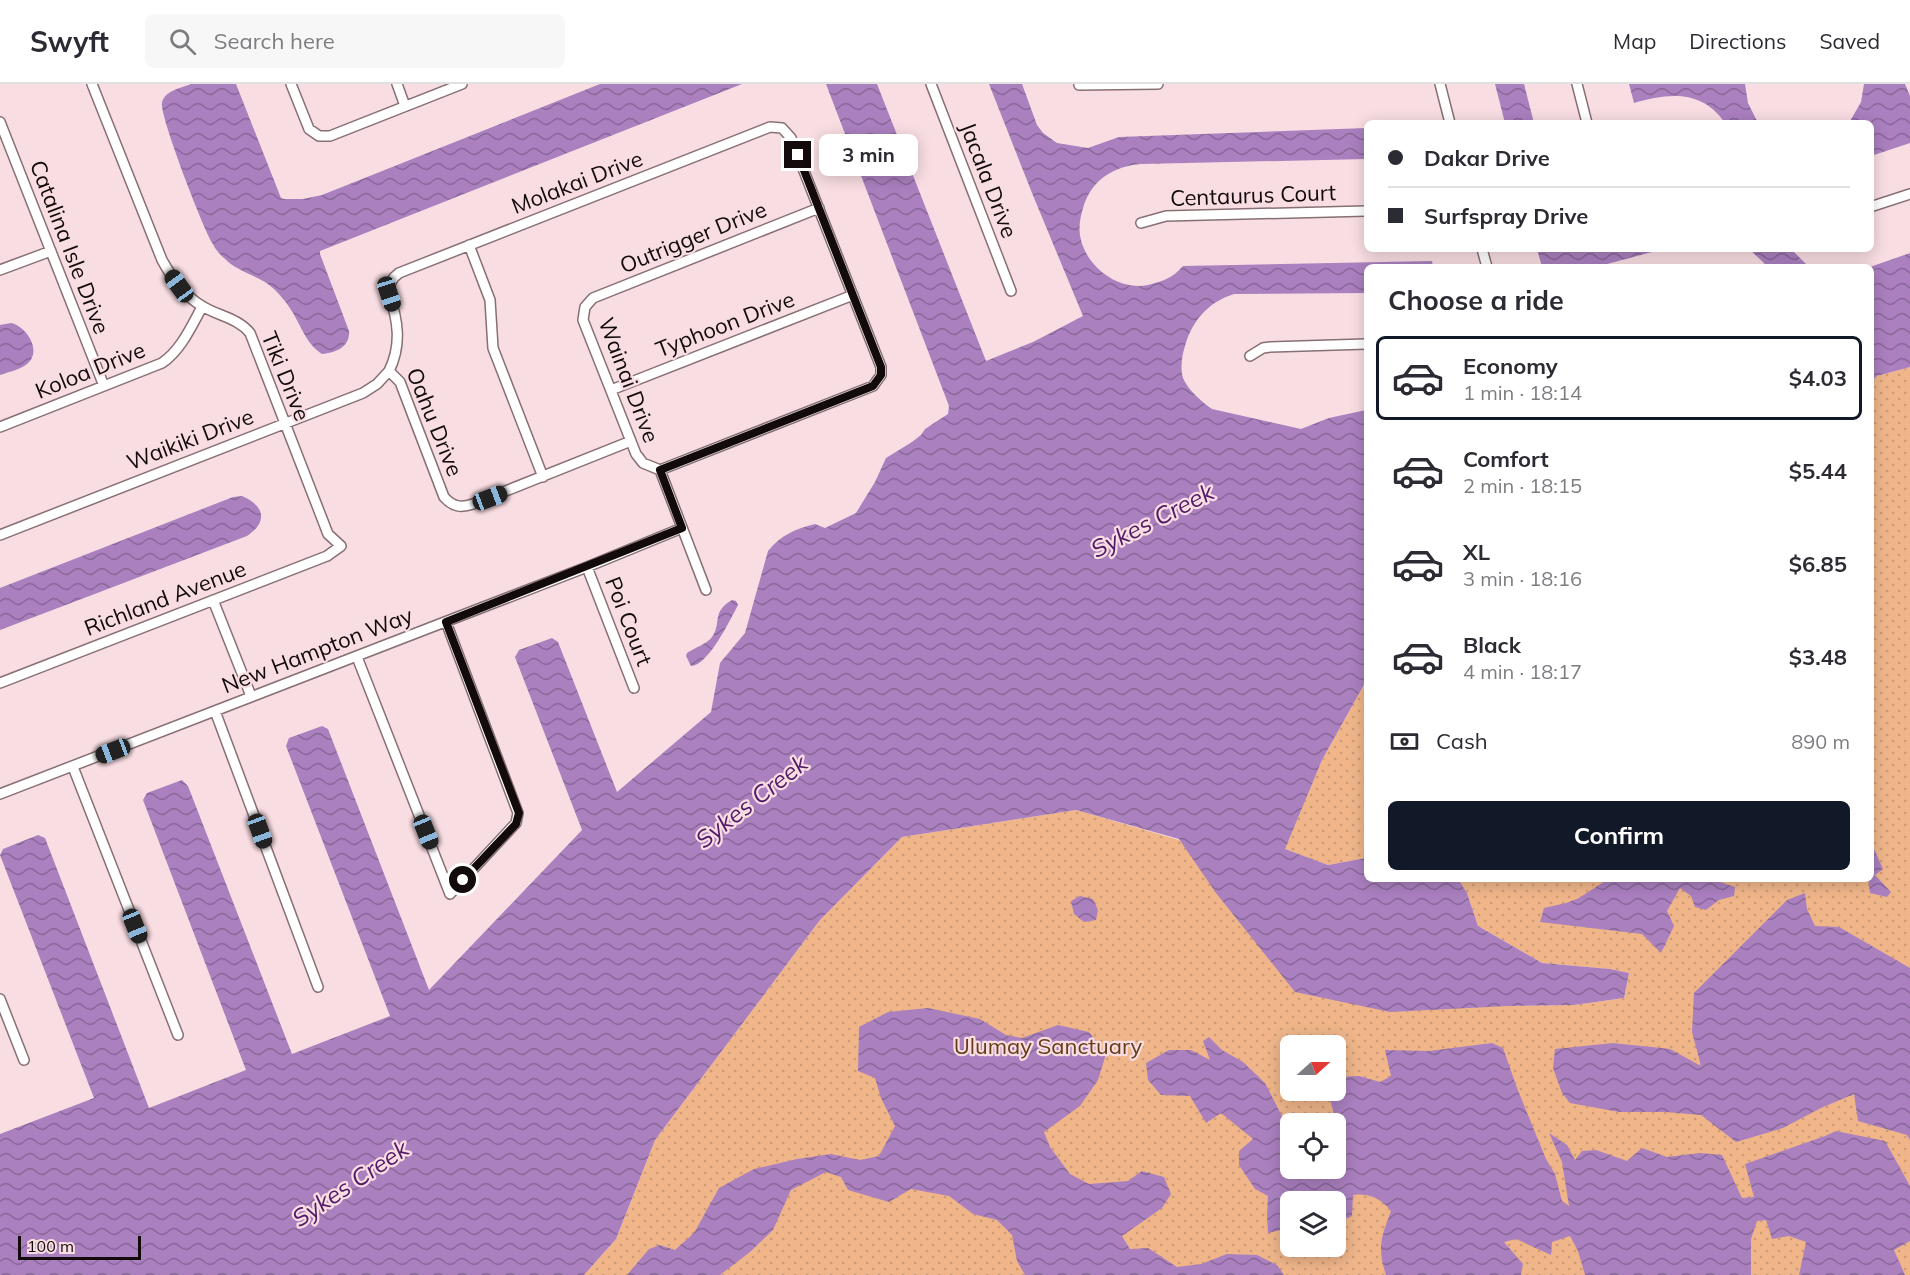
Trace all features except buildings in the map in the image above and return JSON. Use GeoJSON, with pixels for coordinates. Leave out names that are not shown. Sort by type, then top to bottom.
{"type":"FeatureCollection","features":[{"type":"Feature","properties":{"kind":"street","name":"Tiki Drive"},"geometry":{"type":"LineString","coordinates":[[92,84],[162,260],[190,298],[202,307],[244,325],[250,333],[328,534],[341,546]]}},
{"type":"Feature","properties":{"kind":"street"},"geometry":{"type":"LineString","coordinates":[[291,84],[309,129],[319,136],[330,136],[462,84]]}},
{"type":"Feature","properties":{"kind":"street"},"geometry":{"type":"LineString","coordinates":[[397,84],[405,106]]}},
{"type":"Feature","properties":{"kind":"street","name":"Jacala Drive"},"geometry":{"type":"LineString","coordinates":[[931,84],[1011,291]]}},
{"type":"Feature","properties":{"kind":"street"},"geometry":{"type":"LineString","coordinates":[[1078,86],[1158,84]]}},
{"type":"Feature","properties":{"kind":"street"},"geometry":{"type":"LineString","coordinates":[[1440,84],[1449,120]]}},
{"type":"Feature","properties":{"kind":"street"},"geometry":{"type":"LineString","coordinates":[[1577,84],[1586,120]]}},
{"type":"Feature","properties":{"kind":"street","name":"Catalina Isle Drive"},"geometry":{"type":"LineString","coordinates":[[0,122],[104,386]]}},
{"type":"Feature","properties":{"kind":"street","name":"Molakai Drive"},"geometry":{"type":"LineString","coordinates":[[391,282],[399,273],[770,127],[782,128],[791,138],[819,208]]}},
{"type":"Feature","properties":{"kind":"street"},"geometry":{"type":"LineString","coordinates":[[1874,206],[1910,194]]}},
{"type":"Feature","properties":{"kind":"street"},"geometry":{"type":"LineString","coordinates":[[660,470],[873,386],[881,375],[881,367],[819,208]]}},
{"type":"Feature","properties":{"kind":"street","name":"Outrigger Drive"},"geometry":{"type":"LineString","coordinates":[[585,307],[593,298],[819,208]]}},
{"type":"Feature","properties":{"kind":"street","name":"Centaurus Court"},"geometry":{"type":"LineString","coordinates":[[1141,224],[1166,216],[1364,211]]}},
{"type":"Feature","properties":{"kind":"street"},"geometry":{"type":"LineString","coordinates":[[469,245],[490,300],[492,348],[543,477],[631,441]]}},
{"type":"Feature","properties":{"kind":"street"},"geometry":{"type":"LineString","coordinates":[[0,270],[51,251]]}},
{"type":"Feature","properties":{"kind":"street","name":"Oahu Drive"},"geometry":{"type":"LineString","coordinates":[[391,282],[388,289],[398,326],[395,358],[389,371],[400,382],[444,497],[451,504],[462,507],[543,477]]}},
{"type":"Feature","properties":{"kind":"street","name":"Typhoon Drive"},"geometry":{"type":"LineString","coordinates":[[611,390],[853,295]]}},
{"type":"Feature","properties":{"kind":"street","name":"Koloa Drive"},"geometry":{"type":"LineString","coordinates":[[0,427],[162,363],[179,347],[202,307]]}},
{"type":"Feature","properties":{"kind":"street","name":"Wainai Drive"},"geometry":{"type":"LineString","coordinates":[[585,307],[584,320],[636,454],[643,463],[660,470],[706,590]]}},
{"type":"Feature","properties":{"kind":"street"},"geometry":{"type":"LineString","coordinates":[[1250,356],[1263,348],[1270,347],[1364,344]]}},
{"type":"Feature","properties":{"kind":"street","name":"Waikiki Drive"},"geometry":{"type":"LineString","coordinates":[[0,535],[363,393],[377,384],[389,371]]}},
{"type":"Feature","properties":{"kind":"street","name":"New Hampton Way"},"geometry":{"type":"LineString","coordinates":[[0,794],[357,657],[682,528]]}},
{"type":"Feature","properties":{"kind":"street","name":"Richland Avenue"},"geometry":{"type":"LineString","coordinates":[[0,683],[327,556],[341,546]]}},
{"type":"Feature","properties":{"kind":"street","name":"Poi Court"},"geometry":{"type":"LineString","coordinates":[[587,567],[634,688]]}},
{"type":"Feature","properties":{"kind":"street"},"geometry":{"type":"LineString","coordinates":[[213,600],[251,696]]}},
{"type":"Feature","properties":{"kind":"street"},"geometry":{"type":"LineString","coordinates":[[357,657],[450,894],[516,824],[519,813],[446,622]]}},
{"type":"Feature","properties":{"kind":"street"},"geometry":{"type":"LineString","coordinates":[[215,711],[318,987]]}},
{"type":"Feature","properties":{"kind":"street"},"geometry":{"type":"LineString","coordinates":[[72,767],[178,1035]]}},
{"type":"Feature","properties":{"kind":"street"},"geometry":{"type":"LineString","coordinates":[[0,999],[24,1060]]}},
{"type":"Feature","properties":{"kind":"green space","name":"Ulumay Sanctuary"},"geometry":{"type":"Polygon","coordinates":[[[1910,367],[1910,1275],[584,1275],[616,1239],[655,1140],[820,920],[902,837],[1076,810],[1179,840],[1508,1006],[1574,1005],[1624,998],[1629,973],[1610,969],[1542,963],[1478,926],[1467,893],[1460,882],[1874,882],[1874,379],[1877,376],[1910,367]]]}},
{"type":"Feature","properties":{"kind":"green space"},"geometry":{"type":"Polygon","coordinates":[[[1364,685],[1364,858],[1328,865],[1284,849],[1322,760],[1364,685]]]}},
{"type":"Feature","properties":{"kind":"water"},"geometry":{"type":"Polygon","coordinates":[[[191,84],[236,84],[281,198],[303,199],[322,195],[600,84],[742,84],[320,251],[349,331],[345,345],[322,354],[308,340],[289,307],[276,291],[262,280],[230,263],[218,252],[208,235],[183,173],[163,112],[162,103],[166,96],[174,90],[191,84]]]}},
{"type":"Feature","properties":{"kind":"water","name":"Sykes Creek"},"geometry":{"type":"Polygon","coordinates":[[[826,84],[877,84],[986,361],[1033,342],[1083,316],[989,84],[1022,84],[1037,125],[1043,133],[1057,143],[1088,148],[1119,137],[1364,128],[1364,159],[1141,164],[1113,171],[1098,182],[1087,198],[1080,220],[1081,240],[1090,260],[1106,275],[1116,281],[1137,286],[1163,280],[1183,266],[1432,261],[1432,264],[1364,264],[1364,293],[1234,294],[1216,302],[1202,314],[1192,328],[1182,357],[1185,382],[1212,409],[1301,429],[1329,418],[1364,410],[1364,685],[1322,760],[1285,849],[1328,865],[1364,858],[1364,882],[1460,882],[1467,893],[1478,926],[1542,963],[1610,969],[1629,973],[1624,998],[1574,1005],[1390,1012],[1295,992],[1216,893],[1179,839],[1076,810],[902,837],[820,920],[655,1140],[616,1239],[584,1275],[0,1275],[0,1134],[94,1098],[0,855],[3,849],[38,835],[45,838],[149,1108],[246,1070],[143,800],[147,793],[182,780],[188,786],[292,1054],[390,1016],[286,746],[289,738],[322,726],[328,729],[429,990],[582,830],[515,657],[519,650],[552,638],[558,642],[617,792],[711,712],[720,663],[745,633],[768,551],[783,537],[795,531],[815,524],[825,528],[856,513],[875,482],[886,458],[912,442],[925,429],[948,414],[949,406],[826,84]]]}},
{"type":"Feature","properties":{"kind":"water"},"geometry":{"type":"Polygon","coordinates":[[[1495,84],[1524,84],[1533,120],[1504,120],[1495,84]]]}},
{"type":"Feature","properties":{"kind":"water"},"geometry":{"type":"Polygon","coordinates":[[[1629,84],[1745,84],[1748,103],[1756,120],[1723,120],[1706,104],[1684,96],[1659,97],[1634,103],[1629,84]]]}},
{"type":"Feature","properties":{"kind":"water"},"geometry":{"type":"Polygon","coordinates":[[[1864,84],[1905,84],[1910,96],[1910,143],[1874,155],[1874,120],[1851,120],[1861,102],[1864,84]]]}},
{"type":"Feature","properties":{"kind":"water"},"geometry":{"type":"Polygon","coordinates":[[[1538,252],[1652,252],[1607,264],[1541,264],[1538,252]]]}},
{"type":"Feature","properties":{"kind":"water"},"geometry":{"type":"Polygon","coordinates":[[[1752,252],[1794,252],[1806,264],[1764,264],[1752,252]]]}},
{"type":"Feature","properties":{"kind":"water"},"geometry":{"type":"Polygon","coordinates":[[[1910,253],[1910,367],[1877,376],[1874,379],[1874,266],[1910,253]]]}},
{"type":"Feature","properties":{"kind":"water"},"geometry":{"type":"Polygon","coordinates":[[[11,323],[22,329],[31,340],[32,359],[24,366],[0,375],[0,325],[11,323]]]}},
{"type":"Feature","properties":{"kind":"water"},"geometry":{"type":"Polygon","coordinates":[[[242,496],[255,504],[261,514],[258,525],[247,536],[0,630],[0,588],[233,497],[242,496]]]}},
{"type":"Feature","properties":{"kind":"water"},"geometry":{"type":"Polygon","coordinates":[[[732,600],[738,605],[718,641],[704,659],[691,666],[686,656],[687,653],[712,637],[721,609],[732,600]]]}},
{"type":"Feature","properties":{"kind":"water"},"geometry":{"type":"Polygon","coordinates":[[[1874,849],[1883,869],[1875,875],[1891,892],[1887,897],[1870,893],[1868,882],[1874,882],[1874,849]]]}},
{"type":"Feature","properties":{"kind":"water"},"geometry":{"type":"Polygon","coordinates":[[[1603,882],[1720,882],[1735,887],[1734,896],[1719,900],[1706,910],[1695,907],[1691,896],[1680,888],[1667,911],[1674,926],[1661,953],[1642,934],[1540,922],[1544,908],[1579,898],[1603,882]]]}},
{"type":"Feature","properties":{"kind":"water"},"geometry":{"type":"Polygon","coordinates":[[[1805,893],[1807,909],[1815,926],[1839,927],[1910,968],[1910,1140],[1907,1135],[1858,1121],[1854,1094],[1783,1128],[1736,1142],[1701,1115],[1619,1112],[1570,1103],[1562,1093],[1553,1068],[1555,1049],[1613,1043],[1670,1049],[1701,1066],[1692,1032],[1694,993],[1787,900],[1805,893]]]}},
{"type":"Feature","properties":{"kind":"water"},"geometry":{"type":"Polygon","coordinates":[[[1080,896],[1093,899],[1098,910],[1096,920],[1084,922],[1074,914],[1071,901],[1080,896]]]}},
{"type":"Feature","properties":{"kind":"water"},"geometry":{"type":"Polygon","coordinates":[[[928,1008],[980,1019],[1006,1035],[1022,1038],[1058,1025],[1089,1032],[1106,1054],[1098,1080],[1080,1106],[1044,1132],[1050,1147],[1070,1174],[1089,1184],[1128,1181],[1142,1171],[1164,1177],[1171,1194],[1162,1208],[1122,1236],[1130,1249],[1148,1248],[1177,1267],[1201,1264],[1227,1254],[1257,1255],[1277,1265],[1284,1275],[1025,1275],[1017,1261],[1012,1235],[997,1220],[973,1214],[949,1196],[911,1189],[889,1202],[848,1190],[841,1177],[826,1172],[791,1190],[773,1230],[750,1252],[720,1275],[627,1275],[649,1249],[660,1245],[675,1250],[694,1233],[719,1188],[754,1169],[831,1154],[860,1160],[879,1156],[895,1126],[881,1098],[875,1078],[858,1071],[859,1027],[888,1012],[928,1008]]]}},
{"type":"Feature","properties":{"kind":"water"},"geometry":{"type":"Polygon","coordinates":[[[1209,1037],[1222,1050],[1243,1062],[1265,1083],[1280,1113],[1280,1179],[1346,1179],[1346,1113],[1334,1113],[1331,1101],[1346,1101],[1346,1077],[1359,1076],[1380,1082],[1391,1076],[1385,1050],[1429,1051],[1492,1043],[1503,1048],[1546,1159],[1555,1174],[1562,1201],[1569,1206],[1562,1162],[1549,1133],[1567,1145],[1575,1160],[1582,1151],[1596,1150],[1627,1161],[1642,1148],[1667,1157],[1700,1153],[1722,1155],[1742,1198],[1754,1197],[1745,1164],[1836,1131],[1885,1141],[1910,1186],[1910,1241],[1894,1250],[1905,1275],[1799,1275],[1806,1242],[1789,1236],[1772,1239],[1766,1220],[1757,1221],[1751,1239],[1751,1275],[1585,1275],[1578,1251],[1570,1236],[1552,1242],[1551,1255],[1516,1239],[1504,1242],[1523,1264],[1521,1275],[1386,1275],[1381,1243],[1391,1211],[1383,1203],[1369,1196],[1353,1195],[1352,1216],[1346,1219],[1346,1191],[1280,1191],[1280,1230],[1268,1233],[1268,1196],[1255,1189],[1239,1165],[1239,1151],[1253,1139],[1221,1113],[1206,1123],[1190,1096],[1161,1095],[1148,1080],[1146,1063],[1169,1050],[1191,1050],[1210,1060],[1203,1041],[1209,1037]]]}},
{"type":"Feature","properties":{"kind":"route"},"geometry":{"type":"LineString","coordinates":[[463,880],[516,824],[519,813],[446,622],[682,528],[660,470],[873,386],[881,375],[881,367],[798,155]]}}]}
